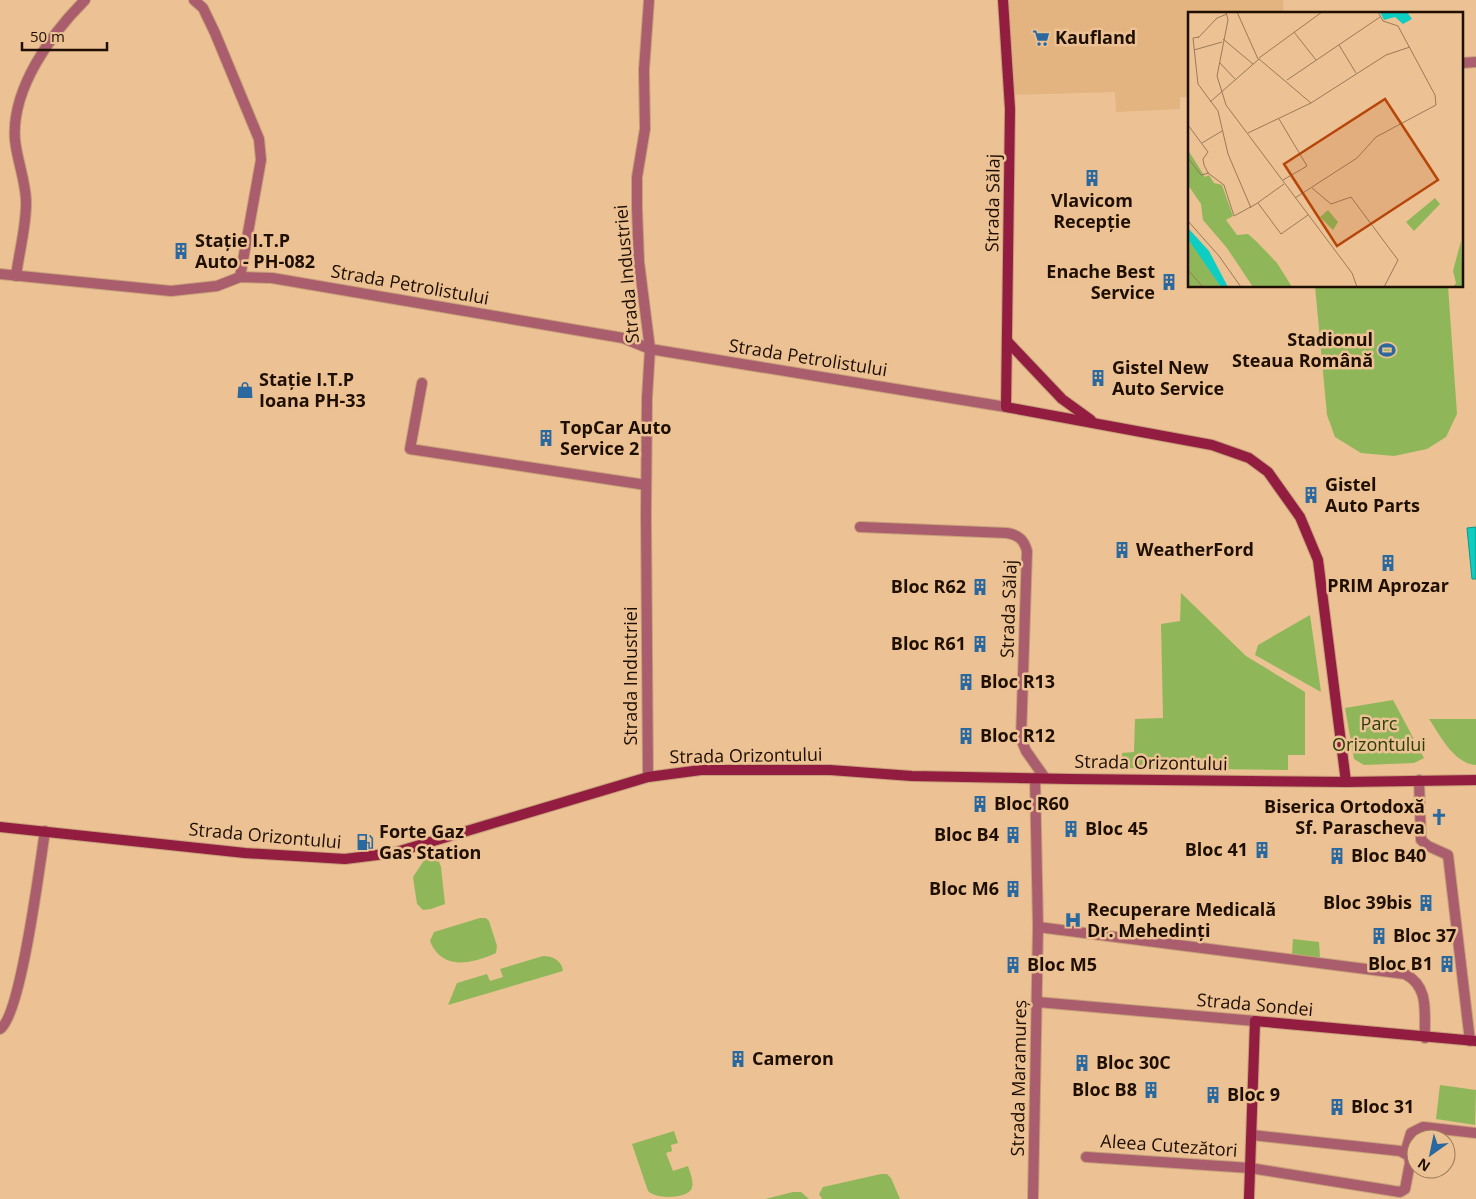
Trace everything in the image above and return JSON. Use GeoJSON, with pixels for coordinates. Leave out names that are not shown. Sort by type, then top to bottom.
{"type":"FeatureCollection","features":[{"type":"Feature","properties":{"kind":"street"},"geometry":{"type":"LineString","coordinates":[[16,276],[26,202],[15,141],[15,124],[37,60],[66,20],[85,0]]}},
{"type":"Feature","properties":{"kind":"street"},"geometry":{"type":"LineString","coordinates":[[194,0],[203,8],[215,33],[259,139],[260,160],[240,277]]}},
{"type":"Feature","properties":{"kind":"street","name":"Strada Industriei"},"geometry":{"type":"LineString","coordinates":[[648,777],[646,485],[647,398],[650,349],[639,262],[637,178],[645,129],[644,70],[649,0]]}},
{"type":"Feature","properties":{"kind":"street","name":"Strada Sălaj"},"geometry":{"type":"LineString","coordinates":[[1003,0],[1010,109],[1006,407]]}},
{"type":"Feature","properties":{"kind":"street","name":"Strada Petrolistului"},"geometry":{"type":"LineString","coordinates":[[0,274],[171,292],[217,286],[240,277],[272,278],[623,338],[650,349],[1096,423],[1193,441],[1237,452],[1260,465],[1280,486],[1305,526],[1318,560],[1346,782]]}},
{"type":"Feature","properties":{"kind":"street"},"geometry":{"type":"LineString","coordinates":[[1007,342],[1071,407],[1096,423]]}},
{"type":"Feature","properties":{"kind":"street"},"geometry":{"type":"LineString","coordinates":[[422,383],[410,448],[646,485]]}},
{"type":"Feature","properties":{"kind":"street","name":"Strada Sălaj"},"geometry":{"type":"LineString","coordinates":[[860,527],[1008,533],[1020,537],[1025,543],[1027,551],[1021,739],[1040,778]]}},
{"type":"Feature","properties":{"kind":"street","name":"Strada Orizontului"},"geometry":{"type":"LineString","coordinates":[[0,827],[245,852],[345,860],[393,853],[648,777],[701,770],[830,770],[912,776],[1346,782],[1476,780]]}},
{"type":"Feature","properties":{"kind":"street","name":"Strada Maramureș"},"geometry":{"type":"LineString","coordinates":[[1033,1199],[1040,778]]}},
{"type":"Feature","properties":{"kind":"street","name":"Strada Sondei"},"geometry":{"type":"LineString","coordinates":[[1037,1002],[1473,1041],[1448,855],[1428,846],[1421,840],[1419,780]]}},
{"type":"Feature","properties":{"kind":"street"},"geometry":{"type":"LineString","coordinates":[[0,1030],[6,1025],[15,999],[35,904],[45,831]]}},
{"type":"Feature","properties":{"kind":"street"},"geometry":{"type":"LineString","coordinates":[[1038,927],[1405,974],[1419,984],[1424,997],[1425,1038]]}},
{"type":"Feature","properties":{"kind":"street"},"geometry":{"type":"LineString","coordinates":[[1249,1199],[1255,1021]]}},
{"type":"Feature","properties":{"kind":"street"},"geometry":{"type":"LineString","coordinates":[[1252,1135],[1405,1153],[1411,1133],[1423,1126],[1476,1133]]}},
{"type":"Feature","properties":{"kind":"street","name":"Aleea Cutezători"},"geometry":{"type":"LineString","coordinates":[[1086,1157],[1250,1168],[1400,1192],[1405,1189],[1410,1163],[1405,1153]]}},
{"type":"Feature","properties":{"kind":"shaded area"},"geometry":{"type":"Polygon","coordinates":[[[1003,0],[1283,0],[1284,12],[1188,12],[1188,97],[1180,97],[1180,109],[1116,112],[1115,92],[1009,95],[1003,0]]]}},
{"type":"Feature","properties":{"kind":"green space","name":"Stadionul Steaua Română"},"geometry":{"type":"Polygon","coordinates":[[[1315,288],[1448,288],[1457,414],[1446,437],[1427,449],[1394,456],[1361,453],[1335,437],[1327,415],[1315,288]]]}},
{"type":"Feature","properties":{"kind":"green space"},"geometry":{"type":"Polygon","coordinates":[[[1181,593],[1246,656],[1305,692],[1305,755],[1288,755],[1288,770],[1122,768],[1122,753],[1134,752],[1135,719],[1163,718],[1161,624],[1180,621],[1181,593]]]}},
{"type":"Feature","properties":{"kind":"green space"},"geometry":{"type":"Polygon","coordinates":[[[1310,615],[1321,692],[1255,655],[1258,645],[1310,615]]]}},
{"type":"Feature","properties":{"kind":"green space","name":"Parc Orizontului"},"geometry":{"type":"Polygon","coordinates":[[[1393,700],[1424,758],[1414,763],[1364,765],[1354,759],[1345,708],[1393,700]]]}},
{"type":"Feature","properties":{"kind":"green space"},"geometry":{"type":"Polygon","coordinates":[[[1429,719],[1476,719],[1476,765],[1461,760],[1454,754],[1429,719]]]}},
{"type":"Feature","properties":{"kind":"green space"},"geometry":{"type":"Polygon","coordinates":[[[430,856],[437,856],[441,867],[445,904],[423,910],[417,904],[413,877],[425,859],[430,856]]]}},
{"type":"Feature","properties":{"kind":"green space"},"geometry":{"type":"Polygon","coordinates":[[[480,918],[486,918],[489,921],[497,946],[496,953],[477,960],[458,962],[450,961],[435,951],[430,941],[434,932],[480,918]]]}},
{"type":"Feature","properties":{"kind":"green space"},"geometry":{"type":"Polygon","coordinates":[[[1293,939],[1319,942],[1320,958],[1292,955],[1293,939]]]}},
{"type":"Feature","properties":{"kind":"green space"},"geometry":{"type":"Polygon","coordinates":[[[543,956],[556,959],[561,964],[563,971],[448,1005],[457,983],[487,974],[490,981],[503,977],[500,969],[543,956]]]}},
{"type":"Feature","properties":{"kind":"green space"},"geometry":{"type":"Polygon","coordinates":[[[1440,1085],[1476,1090],[1475,1125],[1436,1119],[1440,1085]]]}},
{"type":"Feature","properties":{"kind":"green space"},"geometry":{"type":"Polygon","coordinates":[[[674,1131],[678,1143],[671,1145],[672,1151],[666,1153],[673,1171],[688,1166],[692,1178],[692,1187],[691,1190],[682,1195],[663,1197],[648,1191],[632,1144],[674,1131]]]}},
{"type":"Feature","properties":{"kind":"green space"},"geometry":{"type":"Polygon","coordinates":[[[887,1174],[891,1178],[900,1199],[822,1199],[819,1194],[823,1187],[887,1174]]]}},
{"type":"Feature","properties":{"kind":"green space"},"geometry":{"type":"Polygon","coordinates":[[[793,1192],[801,1192],[809,1199],[765,1199],[793,1192]]]}},
{"type":"Feature","properties":{"kind":"water"},"geometry":{"type":"Polygon","coordinates":[[[1476,527],[1476,579],[1472,579],[1467,528],[1476,527]]]}},
{"type":"Feature","properties":{"kind":"place","name":"Kaufland"},"geometry":{"type":"Point","coordinates":[1041,38]}},
{"type":"Feature","properties":{"kind":"place","name":"Vlavicom Recepție"},"geometry":{"type":"Point","coordinates":[1092,178]}},
{"type":"Feature","properties":{"kind":"place","name":"Stație I.T.P Auto - PH-082"},"geometry":{"type":"Point","coordinates":[181,251]}},
{"type":"Feature","properties":{"kind":"place","name":"Enache Best Service"},"geometry":{"type":"Point","coordinates":[1169,282]}},
{"type":"Feature","properties":{"kind":"place","name":"Stadionul Steaua Română"},"geometry":{"type":"Point","coordinates":[1387,350]}},
{"type":"Feature","properties":{"kind":"place","name":"Gistel New Auto Service"},"geometry":{"type":"Point","coordinates":[1098,378]}},
{"type":"Feature","properties":{"kind":"place","name":"Stație I.T.P Ioana PH-33"},"geometry":{"type":"Point","coordinates":[245,390]}},
{"type":"Feature","properties":{"kind":"place","name":"TopCar Auto Service 2"},"geometry":{"type":"Point","coordinates":[546,438]}},
{"type":"Feature","properties":{"kind":"place","name":"Gistel Auto Parts"},"geometry":{"type":"Point","coordinates":[1311,495]}},
{"type":"Feature","properties":{"kind":"place","name":"WeatherFord"},"geometry":{"type":"Point","coordinates":[1122,550]}},
{"type":"Feature","properties":{"kind":"place","name":"PRIM Aprozar"},"geometry":{"type":"Point","coordinates":[1388,563]}},
{"type":"Feature","properties":{"kind":"place","name":"Bloc R62"},"geometry":{"type":"Point","coordinates":[980,587]}},
{"type":"Feature","properties":{"kind":"place","name":"Bloc R61"},"geometry":{"type":"Point","coordinates":[980,644]}},
{"type":"Feature","properties":{"kind":"place","name":"Bloc R13"},"geometry":{"type":"Point","coordinates":[966,682]}},
{"type":"Feature","properties":{"kind":"place","name":"Bloc R12"},"geometry":{"type":"Point","coordinates":[966,736]}},
{"type":"Feature","properties":{"kind":"place","name":"Bloc R60"},"geometry":{"type":"Point","coordinates":[980,804]}},
{"type":"Feature","properties":{"kind":"place","name":"Biserica Ortodoxă Sf. Parascheva"},"geometry":{"type":"Point","coordinates":[1439,817]}},
{"type":"Feature","properties":{"kind":"place","name":"Bloc 45"},"geometry":{"type":"Point","coordinates":[1071,829]}},
{"type":"Feature","properties":{"kind":"place","name":"Bloc B4"},"geometry":{"type":"Point","coordinates":[1013,835]}},
{"type":"Feature","properties":{"kind":"place","name":"Forte Gaz Gas Station"},"geometry":{"type":"Point","coordinates":[365,842]}},
{"type":"Feature","properties":{"kind":"place","name":"Bloc 41"},"geometry":{"type":"Point","coordinates":[1262,850]}},
{"type":"Feature","properties":{"kind":"place","name":"Bloc B40"},"geometry":{"type":"Point","coordinates":[1337,856]}},
{"type":"Feature","properties":{"kind":"place","name":"Bloc M6"},"geometry":{"type":"Point","coordinates":[1013,889]}},
{"type":"Feature","properties":{"kind":"place","name":"Bloc 39bis"},"geometry":{"type":"Point","coordinates":[1426,903]}},
{"type":"Feature","properties":{"kind":"place","name":"Recuperare Medicală Dr. Mehedinți"},"geometry":{"type":"Point","coordinates":[1073,920]}},
{"type":"Feature","properties":{"kind":"place","name":"Bloc 37"},"geometry":{"type":"Point","coordinates":[1379,936]}},
{"type":"Feature","properties":{"kind":"place","name":"Bloc B1"},"geometry":{"type":"Point","coordinates":[1447,964]}},
{"type":"Feature","properties":{"kind":"place","name":"Bloc M5"},"geometry":{"type":"Point","coordinates":[1013,965]}},
{"type":"Feature","properties":{"kind":"place","name":"Cameron"},"geometry":{"type":"Point","coordinates":[738,1059]}},
{"type":"Feature","properties":{"kind":"place","name":"Bloc 30C"},"geometry":{"type":"Point","coordinates":[1082,1063]}},
{"type":"Feature","properties":{"kind":"place","name":"Bloc B8"},"geometry":{"type":"Point","coordinates":[1151,1090]}},
{"type":"Feature","properties":{"kind":"place","name":"Bloc 9"},"geometry":{"type":"Point","coordinates":[1213,1095]}},
{"type":"Feature","properties":{"kind":"place","name":"Bloc 31"},"geometry":{"type":"Point","coordinates":[1337,1107]}}]}
